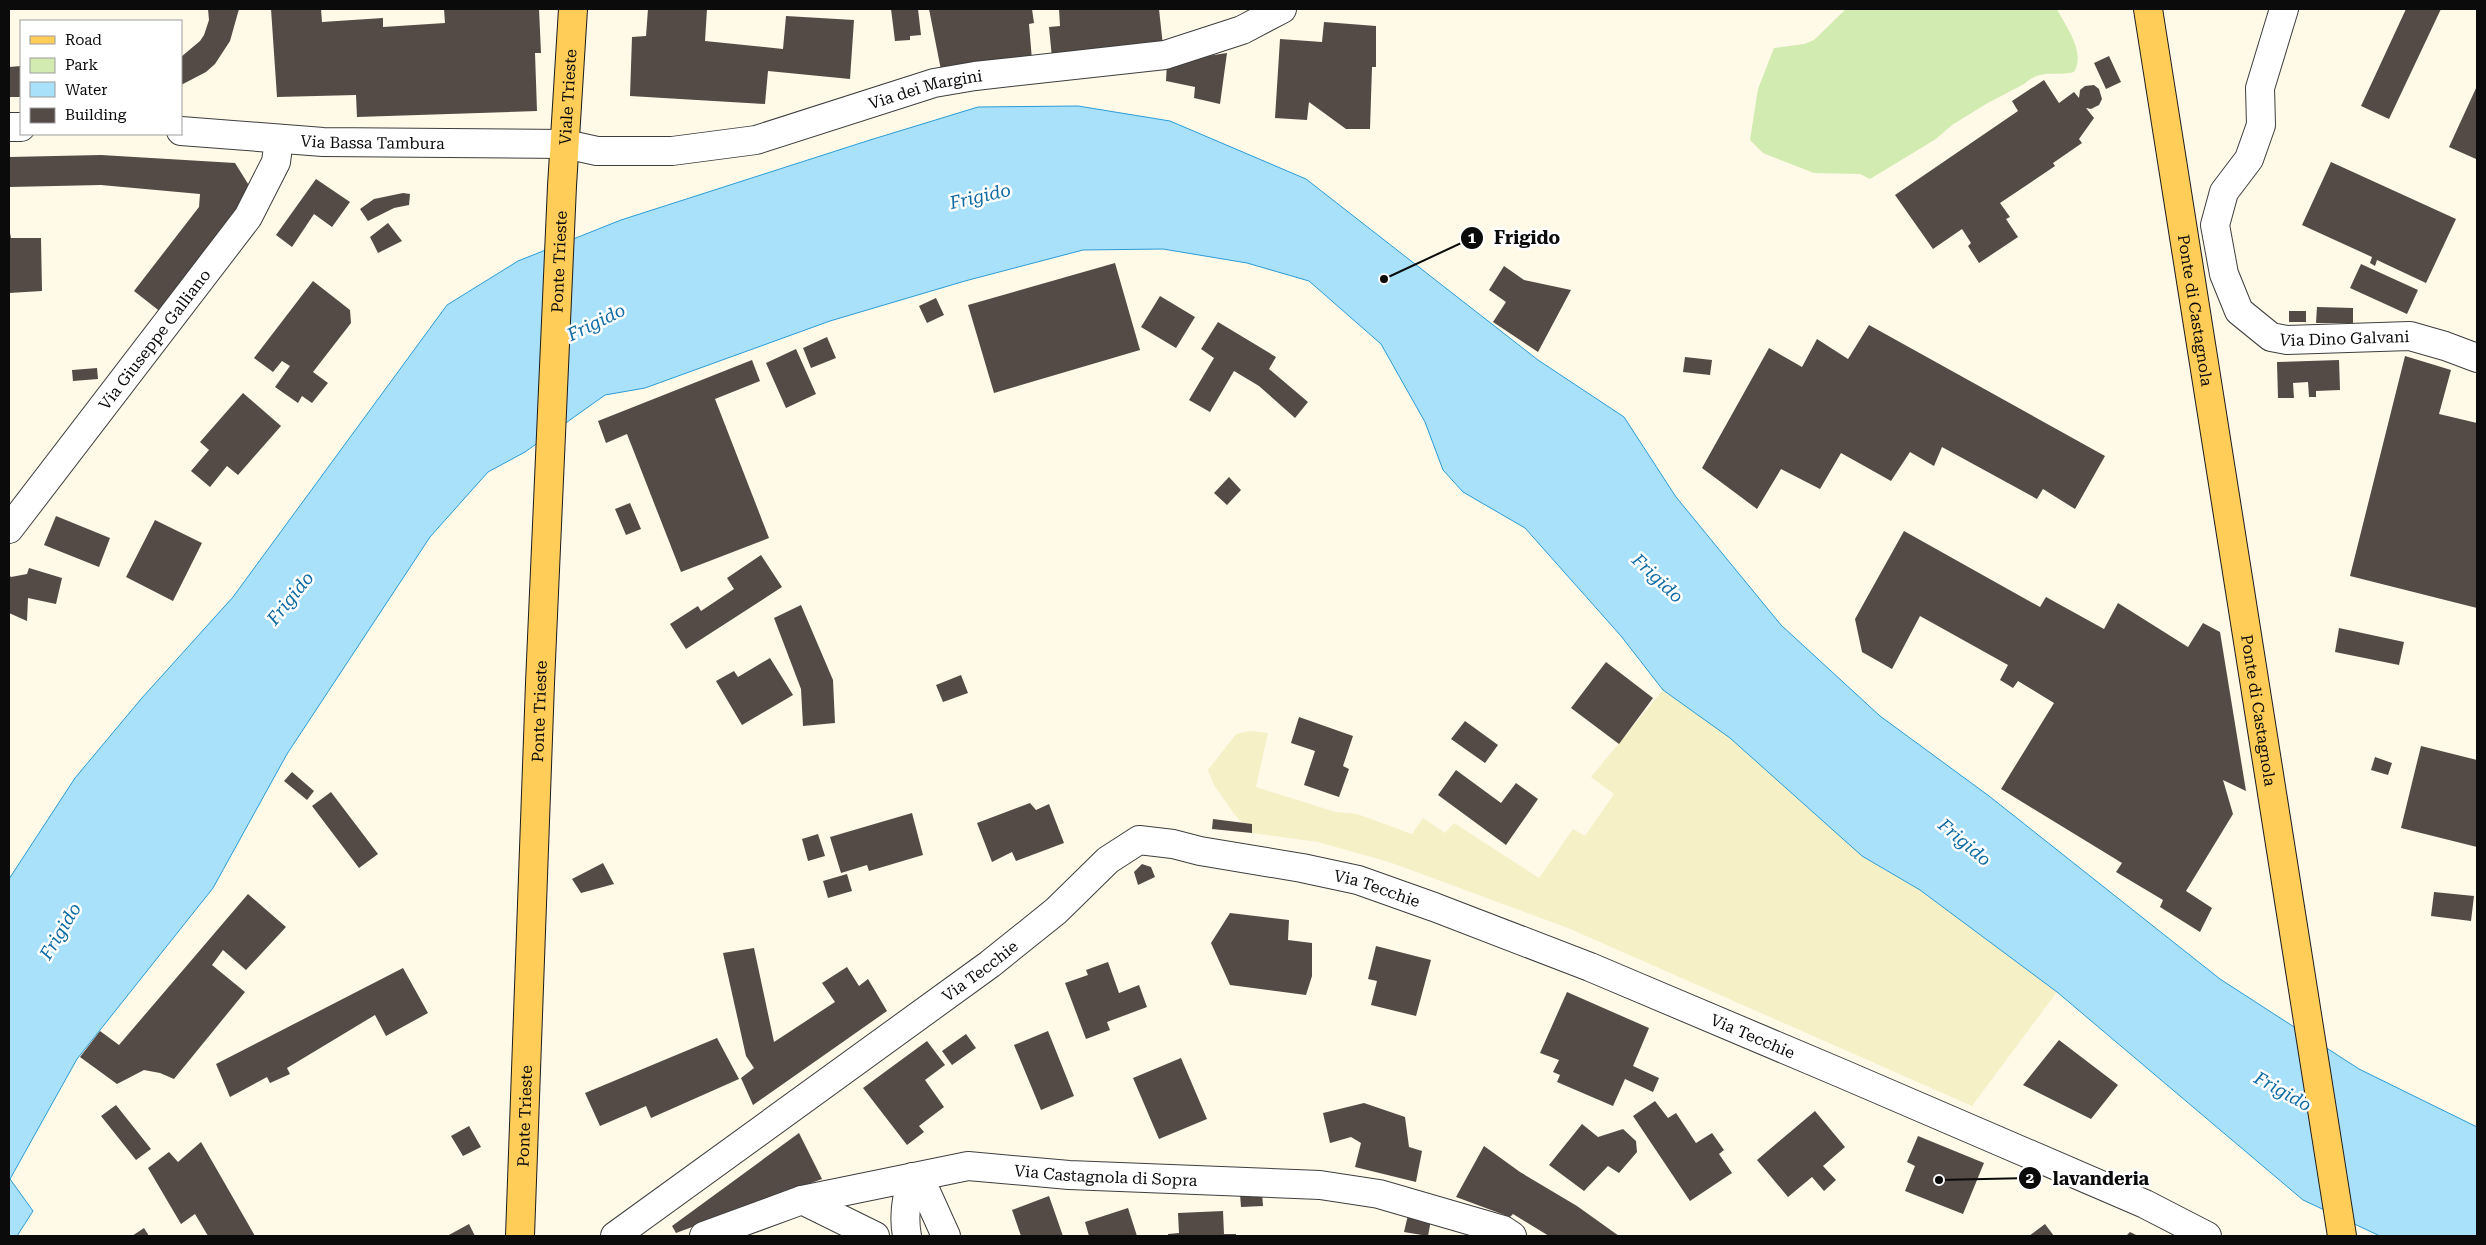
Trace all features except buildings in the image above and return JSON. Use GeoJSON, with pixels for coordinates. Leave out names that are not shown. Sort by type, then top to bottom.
{"type":"FeatureCollection","features":[{"type":"Feature","properties":{"kind":"main road","name":"Viale Trieste"},"geometry":{"type":"LineString","coordinates":[[562,186],[573,9]]}},
{"type":"Feature","properties":{"kind":"main road","name":"Ponte di Castagnola"},"geometry":{"type":"LineString","coordinates":[[2148,9],[2178,185],[2342,1236]]}},
{"type":"Feature","properties":{"kind":"main road","name":"Ponte Trieste"},"geometry":{"type":"LineString","coordinates":[[520,1236],[540,683],[562,186]]}},
{"type":"Feature","properties":{"kind":"street","name":"Via dei Margini"},"geometry":{"type":"LineString","coordinates":[[565,144],[597,150],[672,151],[756,140],[934,83],[975,76],[1165,55],[1242,30],[1282,9]]}},
{"type":"Feature","properties":{"kind":"street","name":"Via Dino Galvani"},"geometry":{"type":"LineString","coordinates":[[2284,9],[2260,88],[2261,125],[2249,159],[2224,192],[2215,225],[2224,274],[2239,311],[2271,337],[2287,340],[2410,336],[2477,358]]}},
{"type":"Feature","properties":{"kind":"street","name":"Via Bassa Tambura"},"geometry":{"type":"LineString","coordinates":[[182,131],[323,142],[565,144]]}},
{"type":"Feature","properties":{"kind":"street","name":"Via Giuseppe Galliano"},"geometry":{"type":"LineString","coordinates":[[9,529],[248,217],[276,162],[279,139]]}},
{"type":"Feature","properties":{"kind":"street","name":"Via Tecchie"},"geometry":{"type":"LineString","coordinates":[[615,1236],[990,964],[1056,911],[1108,860],[1139,840],[1173,844],[1200,851],[1349,878],[1434,906],[1590,967],[1852,1078],[2145,1204],[2207,1236]]}},
{"type":"Feature","properties":{"kind":"street","name":"Via Castagnola di Sopra"},"geometry":{"type":"LineString","coordinates":[[704,1236],[802,1200],[968,1166],[1070,1175],[1320,1185],[1379,1194],[1503,1230],[1512,1236]]}},
{"type":"Feature","properties":{"kind":"street"},"geometry":{"type":"LineString","coordinates":[[908,1236],[904,1219],[907,1195],[913,1177]]}},
{"type":"Feature","properties":{"kind":"street"},"geometry":{"type":"LineString","coordinates":[[913,1177],[927,1194],[946,1236]]}},
{"type":"Feature","properties":{"kind":"street"},"geometry":{"type":"LineString","coordinates":[[802,1200],[875,1236]]}},
{"type":"Feature","properties":{"kind":"shaded area"},"geometry":{"type":"Polygon","coordinates":[[[1663,690],[1730,738],[1862,856],[1920,890],[2057,992],[1972,1106],[1568,928],[1389,862],[1318,842],[1252,833],[1235,815],[1214,785],[1208,770],[1236,734],[1250,731],[1268,733],[1256,787],[1336,812],[1357,814],[1412,834],[1423,818],[1445,833],[1454,823],[1539,878],[1573,829],[1585,836],[1614,794],[1591,777],[1663,690]]]}},
{"type":"Feature","properties":{"kind":"green space"},"geometry":{"type":"Polygon","coordinates":[[[1846,9],[2057,9],[2076,48],[2077,64],[2074,72],[2042,74],[2030,79],[1952,125],[1936,139],[1870,179],[1860,174],[1814,173],[1763,153],[1750,140],[1758,89],[1774,48],[1804,44],[1814,40],[1846,9]]]}},
{"type":"Feature","properties":{"kind":"water"},"geometry":{"type":"Polygon","coordinates":[[[1078,106],[1170,121],[1306,179],[1538,360],[1624,417],[1676,497],[1781,625],[1880,716],[1989,796],[2220,979],[2359,1069],[2477,1127],[2477,1236],[2380,1236],[2303,1200],[2057,992],[1920,890],[1862,856],[1730,738],[1663,690],[1621,636],[1525,528],[1463,492],[1443,470],[1425,422],[1381,344],[1309,281],[1247,263],[1163,249],[1083,250],[965,281],[830,321],[645,388],[605,395],[525,452],[488,472],[430,537],[287,754],[213,888],[77,1059],[10,1179],[33,1211],[17,1236],[9,1236],[9,879],[75,778],[141,699],[233,597],[447,305],[518,261],[621,220],[870,140],[978,107],[1078,106]]]}},
{"type":"Feature","properties":{"kind":"place","name":"Frigido"},"geometry":{"type":"Point","coordinates":[1384,279]}},
{"type":"Feature","properties":{"kind":"place","name":"lavanderia"},"geometry":{"type":"Point","coordinates":[1939,1180]}}]}
